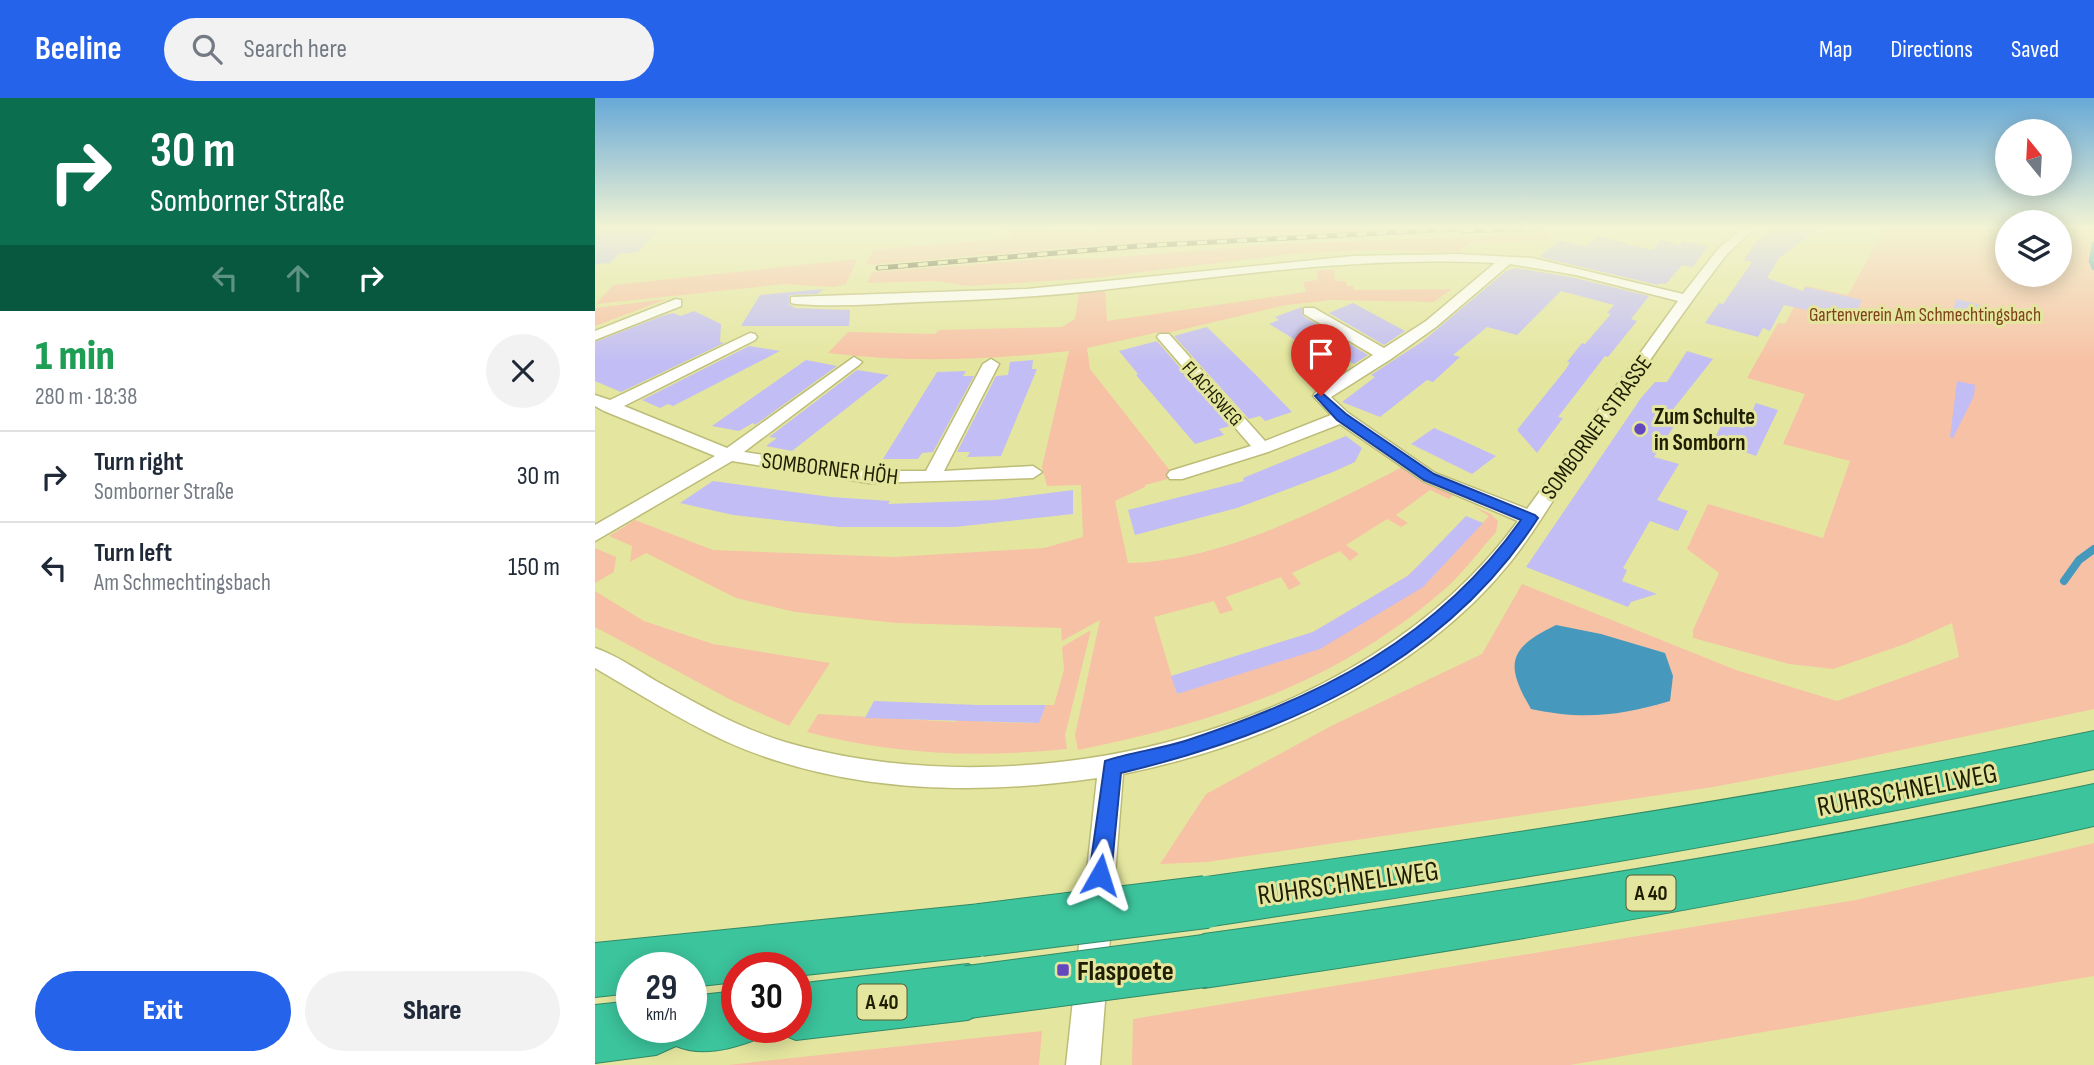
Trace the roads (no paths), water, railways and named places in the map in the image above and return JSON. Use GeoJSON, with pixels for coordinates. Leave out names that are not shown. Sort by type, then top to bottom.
{"type":"FeatureCollection","features":[{"type":"Feature","properties":{"kind":"highway","name":"RUHRSCHNELLWEG"},"geometry":{"type":"LineString","coordinates":[[595,970],[981,930],[1206,902],[1717,826],[1925,787],[2094,750]]}},
{"type":"Feature","properties":{"kind":"highway","name":"A 40"},"geometry":{"type":"LineString","coordinates":[[812,1010],[968,992],[1409,932],[1734,878],[1928,841],[2094,805]]}},
{"type":"Feature","properties":{"kind":"highway"},"geometry":{"type":"LineString","coordinates":[[595,1034],[616,1032]]}},
{"type":"Feature","properties":{"kind":"street"},"geometry":{"type":"LineString","coordinates":[[796,300],[825,303],[889,301],[1049,291],[1203,273]]}},
{"type":"Feature","properties":{"kind":"street"},"geometry":{"type":"LineString","coordinates":[[1492,273],[1431,324],[1386,356],[1321,396],[1342,417],[1429,477],[1530,518]]}},
{"type":"Feature","properties":{"kind":"street"},"geometry":{"type":"LineString","coordinates":[[1579,273],[1686,299]]}},
{"type":"Feature","properties":{"kind":"street","name":"SOMBORNER STRASSE"},"geometry":{"type":"LineString","coordinates":[[1111,767],[1184,750],[1263,723],[1345,685],[1396,652],[1451,610],[1500,561],[1706,273]]}},
{"type":"Feature","properties":{"kind":"street"},"geometry":{"type":"LineString","coordinates":[[595,336],[676,303]]}},
{"type":"Feature","properties":{"kind":"street"},"geometry":{"type":"LineString","coordinates":[[1309,311],[1386,356]]}},
{"type":"Feature","properties":{"kind":"street","name":"FLACHSWEG"},"geometry":{"type":"LineString","coordinates":[[1164,337],[1262,448]]}},
{"type":"Feature","properties":{"kind":"street","name":"SOMBORNER HÖH"},"geometry":{"type":"LineString","coordinates":[[602,403],[750,338]]}},
{"type":"Feature","properties":{"kind":"street","name":"SOMBORNER HÖH"},"geometry":{"type":"LineString","coordinates":[[595,534],[729,455],[854,362]]}},
{"type":"Feature","properties":{"kind":"street","name":"SOMBORNER HÖH"},"geometry":{"type":"LineString","coordinates":[[932,477],[991,364]]}},
{"type":"Feature","properties":{"kind":"street","name":"SOMBORNER HÖH"},"geometry":{"type":"LineString","coordinates":[[602,403],[729,455],[869,477],[1033,472]]}},
{"type":"Feature","properties":{"kind":"street","name":"FLACHSWEG"},"geometry":{"type":"LineString","coordinates":[[1176,475],[1262,448],[1342,417]]}},
{"type":"Feature","properties":{"kind":"street"},"geometry":{"type":"LineString","coordinates":[[595,657],[734,734],[782,752],[841,766],[943,777],[1074,773],[1111,767],[1083,1065]]}},
{"type":"Feature","properties":{"kind":"water"},"geometry":{"type":"Polygon","coordinates":[[[1556,625],[1601,634],[1665,653],[1673,676],[1670,701],[1601,715],[1567,715],[1531,709],[1517,680],[1516,658],[1528,641],[1556,625]]]}},
{"type":"Feature","properties":{"kind":"waterway"},"geometry":{"type":"LineString","coordinates":[[2064,581],[2079,560],[2094,549]]}},
{"type":"Feature","properties":{"kind":"place","name":"Zum Schulte in Somborn"},"geometry":{"type":"Point","coordinates":[1640,429]}},
{"type":"Feature","properties":{"kind":"place","name":"Flaspoete"},"geometry":{"type":"Point","coordinates":[1063,970]}},
{"type":"Feature","properties":{"kind":"park label","name":"Gartenverein Am Schmechtingsbach"},"geometry":{"type":"Point","coordinates":[1925,314]}}]}
